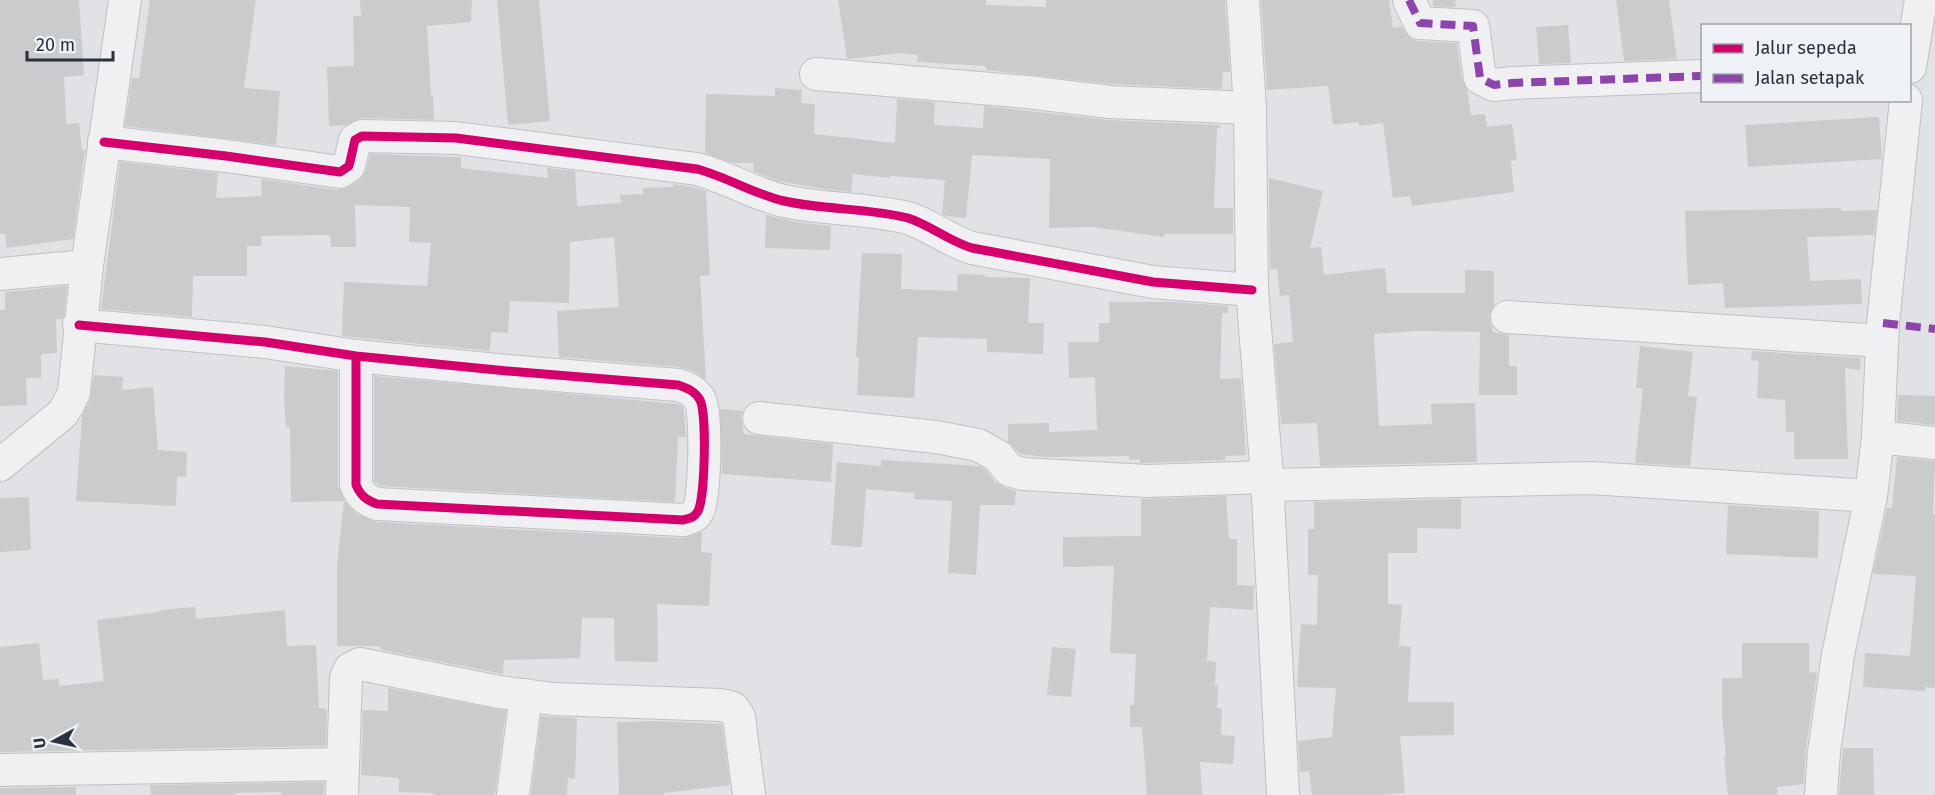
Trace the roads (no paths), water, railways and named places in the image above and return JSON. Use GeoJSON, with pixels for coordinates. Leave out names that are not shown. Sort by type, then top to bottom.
{"type":"FeatureCollection","features":[{"type":"Feature","properties":{"kind":"street"},"geometry":{"type":"LineString","coordinates":[[0,465],[53,422],[68,405],[74,392],[87,266],[125,0]]}},
{"type":"Feature","properties":{"kind":"street"},"geometry":{"type":"LineString","coordinates":[[1243,0],[1250,108],[1252,290],[1267,481],[1283,795]]}},
{"type":"Feature","properties":{"kind":"street"},"geometry":{"type":"LineString","coordinates":[[1409,0],[1420,23],[1473,26],[1480,78],[1494,85],[1701,76]]}},
{"type":"Feature","properties":{"kind":"street"},"geometry":{"type":"LineString","coordinates":[[1911,62],[1921,0]]}},
{"type":"Feature","properties":{"kind":"street"},"geometry":{"type":"LineString","coordinates":[[816,74],[1026,92],[1110,102],[1250,108]]}},
{"type":"Feature","properties":{"kind":"street"},"geometry":{"type":"LineString","coordinates":[[1821,795],[1824,752],[1839,655],[1870,496],[1878,437],[1882,341],[1906,102]]}},
{"type":"Feature","properties":{"kind":"street"},"geometry":{"type":"LineString","coordinates":[[104,142],[340,172],[349,166],[355,140],[362,136],[475,140],[613,160],[697,169],[719,175],[748,189],[782,200],[908,218],[954,242],[972,248],[1153,282],[1252,290]]}},
{"type":"Feature","properties":{"kind":"street"},"geometry":{"type":"LineString","coordinates":[[0,274],[87,266]]}},
{"type":"Feature","properties":{"kind":"street"},"geometry":{"type":"LineString","coordinates":[[1507,317],[1882,341]]}},
{"type":"Feature","properties":{"kind":"street"},"geometry":{"type":"LineString","coordinates":[[80,326],[265,342],[356,356],[678,385],[692,390],[701,401],[705,422],[702,496],[699,510],[693,518],[683,520],[377,504],[367,501],[360,494],[356,485],[356,356]]}},
{"type":"Feature","properties":{"kind":"street"},"geometry":{"type":"LineString","coordinates":[[759,418],[936,436],[978,445],[998,456],[1009,470],[1023,474],[1147,482],[1591,478],[1870,496]]}},
{"type":"Feature","properties":{"kind":"street"},"geometry":{"type":"LineString","coordinates":[[1878,437],[1935,443]]}},
{"type":"Feature","properties":{"kind":"street"},"geometry":{"type":"LineString","coordinates":[[342,795],[346,678],[350,669],[360,664],[499,692],[554,699],[721,705],[733,708],[739,717],[749,795]]}},
{"type":"Feature","properties":{"kind":"street"},"geometry":{"type":"LineString","coordinates":[[513,795],[526,695]]}},
{"type":"Feature","properties":{"kind":"street"},"geometry":{"type":"LineString","coordinates":[[0,770],[343,764]]}}]}
